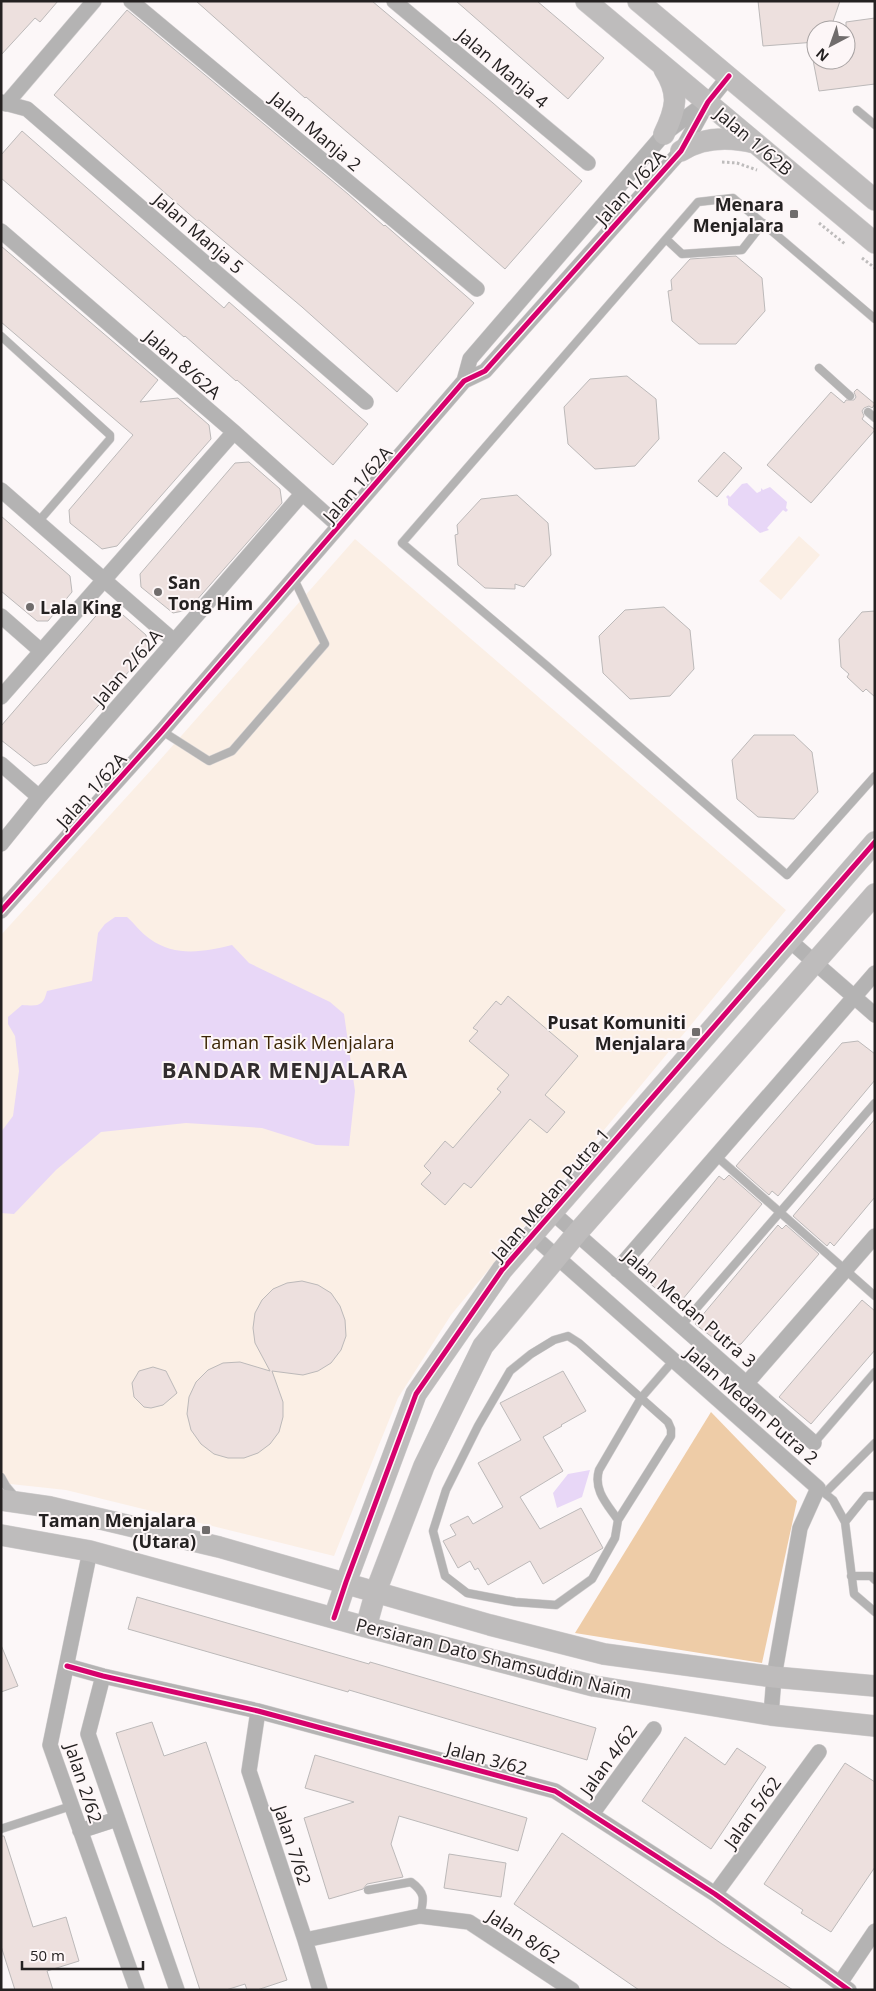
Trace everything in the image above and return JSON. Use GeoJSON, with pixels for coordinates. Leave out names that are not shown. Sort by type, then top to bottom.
{"type":"FeatureCollection","features":[{"type":"Feature","properties":{"kind":"main road","name":"Jalan 1/62B"},"geometry":{"type":"LineString","coordinates":[[586,1],[755,142],[868,250]]}},
{"type":"Feature","properties":{"kind":"main road","name":"Jalan 1/62B"},"geometry":{"type":"LineString","coordinates":[[638,1],[730,76],[875,200]]}},
{"type":"Feature","properties":{"kind":"main road"},"geometry":{"type":"LineString","coordinates":[[660,63],[674,87],[675,97],[672,119],[664,134]]}},
{"type":"Feature","properties":{"kind":"main road"},"geometry":{"type":"LineString","coordinates":[[681,151],[696,142],[704,141],[740,139],[755,142]]}},
{"type":"Feature","properties":{"kind":"main road","name":"Jalan Medan Putra 1"},"geometry":{"type":"LineString","coordinates":[[334,1618],[416,1394],[502,1270],[875,842]]}},
{"type":"Feature","properties":{"kind":"main road"},"geometry":{"type":"LineString","coordinates":[[366,1627],[376,1591],[424,1466],[483,1346],[577,1233],[875,894]]}},
{"type":"Feature","properties":{"kind":"main road","name":"Persiaran Dato Shamsuddin Naim"},"geometry":{"type":"LineString","coordinates":[[11,1501],[50,1507],[219,1547],[490,1625],[604,1654],[774,1676],[875,1686]]}},
{"type":"Feature","properties":{"kind":"main road","name":"Persiaran Dato Shamsuddin Naim"},"geometry":{"type":"LineString","coordinates":[[1,1535],[90,1552],[366,1627],[594,1686],[771,1715],[875,1726]]}},
{"type":"Feature","properties":{"kind":"street"},"geometry":{"type":"LineString","coordinates":[[4,103],[94,1]]}},
{"type":"Feature","properties":{"kind":"street","name":"Jalan Manja 2"},"geometry":{"type":"LineString","coordinates":[[131,1],[478,289]]}},
{"type":"Feature","properties":{"kind":"street","name":"Jalan Manja 4"},"geometry":{"type":"LineString","coordinates":[[394,1],[588,163]]}},
{"type":"Feature","properties":{"kind":"street","name":"Jalan 1/62A"},"geometry":{"type":"LineString","coordinates":[[3,905],[162,731],[464,381],[485,371],[681,151],[708,102],[730,76]]}},
{"type":"Feature","properties":{"kind":"street","name":"Jalan 1/62A"},"geometry":{"type":"LineString","coordinates":[[464,381],[470,358],[664,134],[708,102]]}},
{"type":"Feature","properties":{"kind":"street","name":"Jalan Manja 5"},"geometry":{"type":"LineString","coordinates":[[4,103],[27,109],[366,402]]}},
{"type":"Feature","properties":{"kind":"street","name":"Jalan 8/62A"},"geometry":{"type":"LineString","coordinates":[[2,233],[234,432],[339,526]]}},
{"type":"Feature","properties":{"kind":"street"},"geometry":{"type":"LineString","coordinates":[[1,696],[234,432]]}},
{"type":"Feature","properties":{"kind":"street"},"geometry":{"type":"LineString","coordinates":[[1,490],[174,641]]}},
{"type":"Feature","properties":{"kind":"street","name":"Jalan 2/62A"},"geometry":{"type":"LineString","coordinates":[[1,844],[39,797],[302,494]]}},
{"type":"Feature","properties":{"kind":"street"},"geometry":{"type":"LineString","coordinates":[[1,616],[42,651]]}},
{"type":"Feature","properties":{"kind":"street"},"geometry":{"type":"LineString","coordinates":[[1,764],[39,797]]}},
{"type":"Feature","properties":{"kind":"street"},"geometry":{"type":"LineString","coordinates":[[789,940],[875,1015]]}},
{"type":"Feature","properties":{"kind":"street"},"geometry":{"type":"LineString","coordinates":[[617,1270],[875,973]]}},
{"type":"Feature","properties":{"kind":"street","name":"Jalan Medan Putra 3"},"geometry":{"type":"LineString","coordinates":[[553,1213],[746,1384],[875,1236]]}},
{"type":"Feature","properties":{"kind":"street","name":"Jalan Medan Putra 2"},"geometry":{"type":"LineString","coordinates":[[532,1235],[822,1490],[800,1528],[774,1676],[771,1715]]}},
{"type":"Feature","properties":{"kind":"street"},"geometry":{"type":"LineString","coordinates":[[746,1384],[814,1443]]}},
{"type":"Feature","properties":{"kind":"street","name":"Jalan 2/62"},"geometry":{"type":"LineString","coordinates":[[90,1552],[50,1745],[137,1990]]}},
{"type":"Feature","properties":{"kind":"street","name":"Jalan 3/62"},"geometry":{"type":"LineString","coordinates":[[67,1666],[103,1676],[258,1710],[555,1791],[715,1894],[844,1986]]}},
{"type":"Feature","properties":{"kind":"street","name":"Jalan 2/62"},"geometry":{"type":"LineString","coordinates":[[103,1676],[88,1734],[177,1990]]}},
{"type":"Feature","properties":{"kind":"street","name":"Jalan 7/62"},"geometry":{"type":"LineString","coordinates":[[258,1710],[249,1771],[320,1990]]}},
{"type":"Feature","properties":{"kind":"street","name":"Jalan 4/62"},"geometry":{"type":"LineString","coordinates":[[592,1814],[654,1729]]}},
{"type":"Feature","properties":{"kind":"street","name":"Jalan 5/62"},"geometry":{"type":"LineString","coordinates":[[715,1894],[819,1752]]}},
{"type":"Feature","properties":{"kind":"street"},"geometry":{"type":"LineString","coordinates":[[80,1831],[117,1819]]}},
{"type":"Feature","properties":{"kind":"street","name":"Jalan 8/62"},"geometry":{"type":"LineString","coordinates":[[305,1940],[420,1916],[468,1922],[572,1990]]}},
{"type":"Feature","properties":{"kind":"street"},"geometry":{"type":"LineString","coordinates":[[844,1986],[875,1931]]}},
{"type":"Feature","properties":{"kind":"lane"},"geometry":{"type":"LineString","coordinates":[[857,110],[875,125]]}},
{"type":"Feature","properties":{"kind":"lane"},"geometry":{"type":"LineString","coordinates":[[875,319],[733,198],[698,202],[402,543],[554,672],[787,875],[875,776]]}},
{"type":"Feature","properties":{"kind":"lane"},"geometry":{"type":"LineString","coordinates":[[666,239],[682,254],[742,250],[763,223]]}},
{"type":"Feature","properties":{"kind":"lane"},"geometry":{"type":"LineString","coordinates":[[1,336],[110,435],[110,439],[38,522]]}},
{"type":"Feature","properties":{"kind":"lane"},"geometry":{"type":"LineString","coordinates":[[819,368],[850,396]]}},
{"type":"Feature","properties":{"kind":"lane"},"geometry":{"type":"LineString","coordinates":[[162,731],[209,761],[232,751],[319,651],[325,644],[294,579]]}},
{"type":"Feature","properties":{"kind":"lane"},"geometry":{"type":"LineString","coordinates":[[681,1326],[875,1103]]}},
{"type":"Feature","properties":{"kind":"lane"},"geometry":{"type":"LineString","coordinates":[[716,1156],[875,1296]]}},
{"type":"Feature","properties":{"kind":"lane"},"geometry":{"type":"LineString","coordinates":[[568,1336],[579,1343],[668,1422],[671,1429],[671,1436],[618,1520],[616,1538],[592,1579],[556,1606],[514,1602],[467,1593],[445,1576],[433,1532],[446,1490],[478,1426],[510,1371],[530,1354],[554,1340],[568,1336]]}},
{"type":"Feature","properties":{"kind":"lane"},"geometry":{"type":"LineString","coordinates":[[618,1520],[598,1491],[596,1480],[599,1470],[641,1398],[673,1360]]}},
{"type":"Feature","properties":{"kind":"lane"},"geometry":{"type":"LineString","coordinates":[[814,1443],[875,1372]]}},
{"type":"Feature","properties":{"kind":"lane"},"geometry":{"type":"LineString","coordinates":[[875,1443],[822,1490],[833,1500],[845,1522],[854,1594],[875,1612]]}},
{"type":"Feature","properties":{"kind":"lane"},"geometry":{"type":"LineString","coordinates":[[1,1477],[11,1501]]}},
{"type":"Feature","properties":{"kind":"lane"},"geometry":{"type":"LineString","coordinates":[[845,1522],[866,1496],[875,1496]]}},
{"type":"Feature","properties":{"kind":"lane"},"geometry":{"type":"LineString","coordinates":[[851,1576],[871,1576],[875,1580]]}},
{"type":"Feature","properties":{"kind":"lane"},"geometry":{"type":"LineString","coordinates":[[1,1829],[71,1806]]}},
{"type":"Feature","properties":{"kind":"lane"},"geometry":{"type":"LineString","coordinates":[[368,1890],[410,1882],[419,1888],[423,1895],[420,1916]]}},
{"type":"Feature","properties":{"kind":"path"},"geometry":{"type":"LineString","coordinates":[[722,162],[737,163],[758,170]]}},
{"type":"Feature","properties":{"kind":"path"},"geometry":{"type":"LineString","coordinates":[[818,222],[847,246]]}},
{"type":"Feature","properties":{"kind":"path"},"geometry":{"type":"LineString","coordinates":[[868,250],[875,268]]}},
{"type":"Feature","properties":{"kind":"green space"},"geometry":{"type":"Polygon","coordinates":[[[799,536],[820,555],[781,600],[759,581],[799,536]]]}},
{"type":"Feature","properties":{"kind":"green space","name":"Taman Tasik Menjalara"},"geometry":{"type":"Polygon","coordinates":[[[355,539],[786,910],[451,1315],[398,1398],[334,1556],[66,1490],[1,1483],[1,935],[152,769],[355,539]]]}},
{"type":"Feature","properties":{"kind":"shaded area"},"geometry":{"type":"Polygon","coordinates":[[[747,483],[757,493],[761,491],[761,488],[763,490],[770,487],[787,502],[786,508],[788,510],[786,512],[783,510],[767,528],[769,530],[760,533],[728,505],[726,497],[728,495],[730,497],[742,484],[747,483]]]}},
{"type":"Feature","properties":{"kind":"shaded area"},"geometry":{"type":"Polygon","coordinates":[[[115,917],[127,917],[147,937],[169,949],[200,951],[232,945],[249,963],[330,1002],[344,1014],[355,1091],[349,1146],[316,1145],[262,1128],[186,1123],[101,1132],[56,1170],[14,1214],[1,1213],[1,1132],[13,1116],[19,1071],[15,1036],[8,1024],[8,1017],[22,1005],[42,1003],[47,991],[92,981],[98,933],[105,924],[115,917]]]}},
{"type":"Feature","properties":{"kind":"shaded area"},"geometry":{"type":"Polygon","coordinates":[[[711,1412],[797,1501],[762,1663],[575,1633],[711,1412]]]}},
{"type":"Feature","properties":{"kind":"shaded area"},"geometry":{"type":"Polygon","coordinates":[[[590,1470],[582,1497],[557,1508],[553,1493],[568,1474],[590,1470]]]}},
{"type":"Feature","properties":{"kind":"building"},"geometry":{"type":"Polygon","coordinates":[[[1,1],[58,1],[40,22],[35,18],[1,55],[1,1]]]}},
{"type":"Feature","properties":{"kind":"building"},"geometry":{"type":"Polygon","coordinates":[[[196,1],[372,1],[582,181],[505,269],[305,98],[196,1]]]}},
{"type":"Feature","properties":{"kind":"building"},"geometry":{"type":"Polygon","coordinates":[[[456,1],[537,1],[604,58],[568,99],[456,1]]]}},
{"type":"Feature","properties":{"kind":"building"},"geometry":{"type":"Polygon","coordinates":[[[758,1],[840,1],[833,20],[806,20],[806,43],[763,46],[758,1]]]}},
{"type":"Feature","properties":{"kind":"building"},"geometry":{"type":"Polygon","coordinates":[[[127,10],[385,225],[474,303],[397,392],[302,307],[199,220],[197,221],[54,95],[127,10]]]}},
{"type":"Feature","properties":{"kind":"building"},"geometry":{"type":"Polygon","coordinates":[[[875,18],[875,84],[819,91],[815,70],[856,70],[856,21],[875,18]]]}},
{"type":"Feature","properties":{"kind":"building"},"geometry":{"type":"Polygon","coordinates":[[[22,131],[224,308],[229,302],[368,424],[333,465],[237,380],[184,337],[1,178],[1,155],[22,131]]]}},
{"type":"Feature","properties":{"kind":"building"},"geometry":{"type":"Polygon","coordinates":[[[1,246],[158,380],[140,402],[178,398],[209,425],[211,439],[117,546],[102,549],[70,523],[69,510],[133,435],[1,322],[1,246]]]}},
{"type":"Feature","properties":{"kind":"building"},"geometry":{"type":"Polygon","coordinates":[[[736,256],[762,278],[765,311],[736,344],[699,344],[672,321],[668,291],[672,290],[671,280],[690,259],[736,256]]]}},
{"type":"Feature","properties":{"kind":"building"},"geometry":{"type":"Polygon","coordinates":[[[627,376],[656,399],[659,439],[635,466],[595,469],[568,444],[564,407],[590,379],[627,376]]]}},
{"type":"Feature","properties":{"kind":"building"},"geometry":{"type":"Polygon","coordinates":[[[857,389],[875,404],[872,408],[869,406],[864,408],[862,419],[875,430],[811,503],[767,465],[831,392],[844,403],[846,400],[854,400],[856,397],[854,392],[857,389]]]}},
{"type":"Feature","properties":{"kind":"building"},"geometry":{"type":"Polygon","coordinates":[[[724,452],[742,468],[717,497],[698,481],[724,452]]]}},
{"type":"Feature","properties":{"kind":"building"},"geometry":{"type":"Polygon","coordinates":[[[249,462],[280,489],[282,503],[188,610],[173,613],[141,587],[140,574],[235,463],[249,462]]]}},
{"type":"Feature","properties":{"kind":"building"},"geometry":{"type":"Polygon","coordinates":[[[517,495],[548,523],[551,555],[524,587],[515,584],[515,589],[485,588],[458,565],[455,535],[458,534],[457,525],[481,499],[517,495]]]}},
{"type":"Feature","properties":{"kind":"building"},"geometry":{"type":"Polygon","coordinates":[[[1,516],[70,576],[72,592],[48,621],[37,621],[1,591],[1,516]]]}},
{"type":"Feature","properties":{"kind":"building"},"geometry":{"type":"Polygon","coordinates":[[[664,607],[690,630],[694,669],[670,696],[630,699],[603,673],[599,636],[625,610],[664,607]]]}},
{"type":"Feature","properties":{"kind":"building"},"geometry":{"type":"Polygon","coordinates":[[[115,608],[146,635],[148,650],[47,763],[34,766],[1,740],[1,726],[101,610],[115,608]]]}},
{"type":"Feature","properties":{"kind":"building"},"geometry":{"type":"Polygon","coordinates":[[[875,611],[875,697],[866,689],[863,692],[847,677],[849,674],[841,667],[839,639],[862,612],[875,611]]]}},
{"type":"Feature","properties":{"kind":"building"},"geometry":{"type":"Polygon","coordinates":[[[754,735],[794,735],[812,752],[818,792],[794,819],[758,817],[737,799],[732,760],[754,735]]]}},
{"type":"Feature","properties":{"kind":"building"},"geometry":{"type":"Polygon","coordinates":[[[508,996],[578,1056],[545,1095],[565,1112],[547,1133],[530,1119],[471,1188],[464,1183],[445,1205],[421,1184],[431,1173],[424,1166],[445,1141],[453,1148],[501,1092],[497,1089],[509,1075],[469,1041],[478,1031],[473,1028],[496,1001],[501,1005],[508,996]]]}},
{"type":"Feature","properties":{"kind":"building"},"geometry":{"type":"Polygon","coordinates":[[[858,1041],[875,1054],[875,1080],[778,1196],[772,1191],[769,1195],[736,1166],[842,1043],[858,1041]]]}},
{"type":"Feature","properties":{"kind":"building"},"geometry":{"type":"Polygon","coordinates":[[[875,1119],[875,1197],[834,1246],[830,1242],[827,1246],[793,1216],[875,1119]]]}},
{"type":"Feature","properties":{"kind":"building"},"geometry":{"type":"Polygon","coordinates":[[[729,1175],[762,1204],[677,1306],[648,1282],[647,1265],[719,1176],[724,1180],[729,1175]]]}},
{"type":"Feature","properties":{"kind":"building"},"geometry":{"type":"Polygon","coordinates":[[[778,1225],[782,1229],[786,1225],[819,1254],[741,1344],[725,1347],[695,1324],[778,1225]]]}},
{"type":"Feature","properties":{"kind":"building"},"geometry":{"type":"Polygon","coordinates":[[[302,1281],[318,1285],[331,1293],[340,1306],[345,1320],[346,1336],[341,1350],[331,1363],[318,1371],[303,1375],[272,1371],[283,1402],[283,1417],[279,1432],[270,1444],[258,1453],[244,1458],[228,1458],[214,1454],[201,1444],[191,1430],[187,1414],[189,1397],[196,1382],[208,1370],[223,1363],[240,1362],[270,1371],[255,1343],[253,1328],[255,1313],[262,1300],[273,1289],[287,1283],[302,1281]]]}},
{"type":"Feature","properties":{"kind":"building"},"geometry":{"type":"Polygon","coordinates":[[[862,1300],[875,1311],[875,1350],[811,1424],[779,1397],[862,1300]]]}},
{"type":"Feature","properties":{"kind":"building"},"geometry":{"type":"Polygon","coordinates":[[[153,1367],[166,1371],[177,1393],[163,1405],[151,1408],[144,1407],[134,1397],[132,1383],[139,1371],[153,1367]]]}},
{"type":"Feature","properties":{"kind":"building"},"geometry":{"type":"Polygon","coordinates":[[[563,1371],[586,1411],[543,1437],[563,1471],[520,1497],[540,1529],[581,1508],[603,1548],[543,1584],[530,1561],[488,1585],[478,1568],[475,1570],[470,1561],[458,1568],[443,1541],[456,1535],[450,1525],[468,1516],[473,1524],[503,1507],[478,1463],[521,1440],[500,1403],[563,1371]]]}},
{"type":"Feature","properties":{"kind":"building"},"geometry":{"type":"Polygon","coordinates":[[[137,1597],[596,1728],[587,1760],[349,1690],[348,1692],[128,1629],[137,1597]]]}},
{"type":"Feature","properties":{"kind":"building"},"geometry":{"type":"Polygon","coordinates":[[[1,1645],[18,1686],[1,1692],[1,1645]]]}},
{"type":"Feature","properties":{"kind":"building"},"geometry":{"type":"Polygon","coordinates":[[[152,1722],[164,1756],[206,1742],[287,1980],[257,1990],[247,1990],[245,1984],[226,1990],[200,1990],[116,1733],[152,1722]]]}},
{"type":"Feature","properties":{"kind":"building"},"geometry":{"type":"Polygon","coordinates":[[[685,1737],[725,1765],[737,1748],[766,1767],[711,1849],[642,1801],[685,1737]]]}},
{"type":"Feature","properties":{"kind":"building"},"geometry":{"type":"Polygon","coordinates":[[[315,1755],[527,1818],[518,1851],[399,1816],[391,1844],[403,1877],[367,1884],[363,1889],[329,1899],[304,1818],[354,1802],[305,1788],[315,1755]]]}},
{"type":"Feature","properties":{"kind":"building"},"geometry":{"type":"Polygon","coordinates":[[[845,1763],[875,1782],[875,1867],[831,1932],[801,1913],[803,1910],[764,1884],[845,1763]]]}},
{"type":"Feature","properties":{"kind":"building"},"geometry":{"type":"Polygon","coordinates":[[[562,1833],[722,1944],[793,1990],[639,1990],[514,1904],[562,1833]]]}},
{"type":"Feature","properties":{"kind":"building"},"geometry":{"type":"Polygon","coordinates":[[[1,1836],[4,1836],[33,1927],[66,1917],[79,1961],[47,1971],[53,1990],[15,1990],[1,1946],[1,1836]]]}},
{"type":"Feature","properties":{"kind":"building"},"geometry":{"type":"Polygon","coordinates":[[[449,1854],[506,1863],[501,1897],[444,1888],[449,1854]]]}},
{"type":"Feature","properties":{"kind":"cycle path"},"geometry":{"type":"LineString","coordinates":[[1,911],[162,731],[464,381],[485,371],[681,151],[708,102],[729,76]]}},
{"type":"Feature","properties":{"kind":"cycle path"},"geometry":{"type":"LineString","coordinates":[[334,1618],[416,1394],[502,1270],[875,842]]}},
{"type":"Feature","properties":{"kind":"cycle path"},"geometry":{"type":"LineString","coordinates":[[67,1666],[258,1711],[555,1791],[715,1894],[849,1990]]}},
{"type":"Feature","properties":{"kind":"place","name":"Menara Menjalara"},"geometry":{"type":"Point","coordinates":[794,214]}},
{"type":"Feature","properties":{"kind":"place","name":"San Tong Him"},"geometry":{"type":"Point","coordinates":[158,592]}},
{"type":"Feature","properties":{"kind":"place","name":"Lala King"},"geometry":{"type":"Point","coordinates":[30,607]}},
{"type":"Feature","properties":{"kind":"place","name":"Pusat Komuniti Menjalara"},"geometry":{"type":"Point","coordinates":[696,1032]}},
{"type":"Feature","properties":{"kind":"place","name":"Taman Menjalara (Utara)"},"geometry":{"type":"Point","coordinates":[206,1530]}},
{"type":"Feature","properties":{"kind":"district","name":"BANDAR MENJALARA"},"geometry":{"type":"Point","coordinates":[285,1069]}}]}
